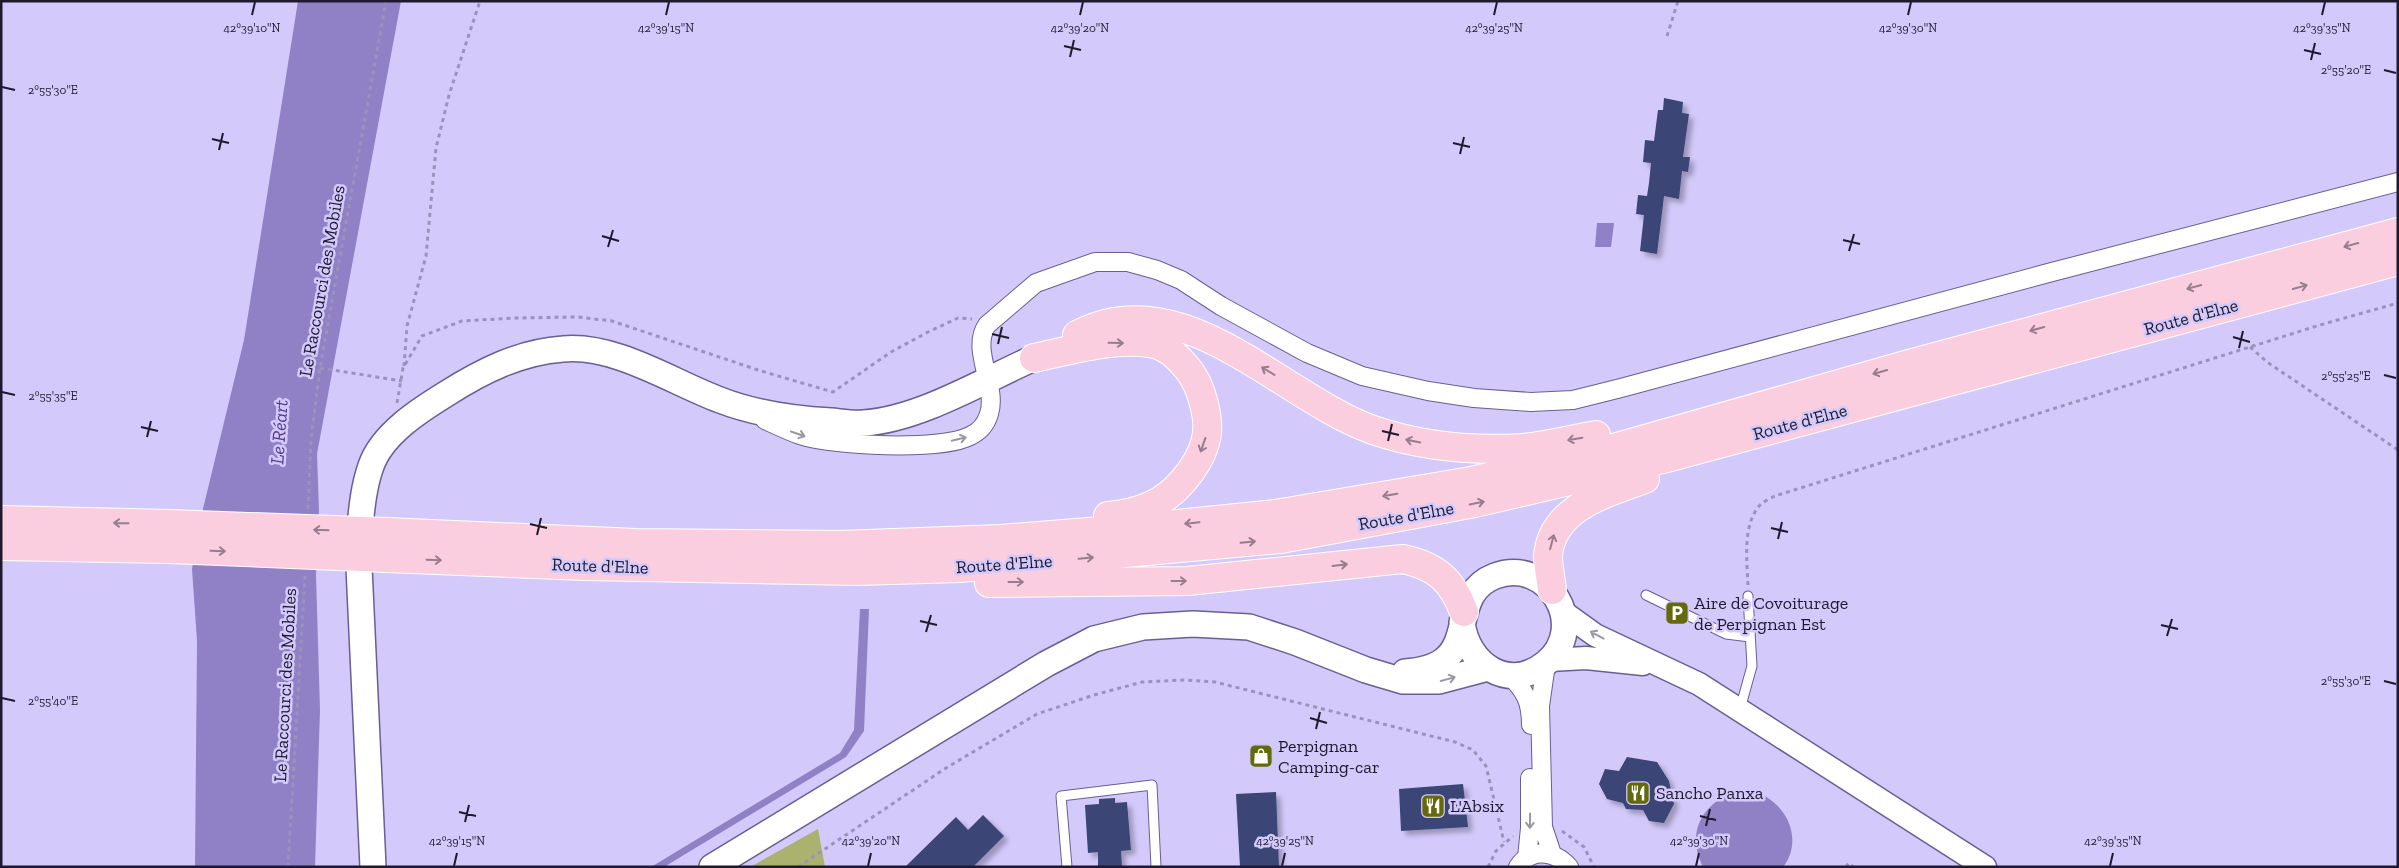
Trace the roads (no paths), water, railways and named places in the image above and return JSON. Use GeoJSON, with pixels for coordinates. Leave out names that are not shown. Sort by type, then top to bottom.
{"type":"FeatureCollection","features":[{"type":"Feature","properties":{"kind":"highway","name":"Route d'Elne"},"geometry":{"type":"LineString","coordinates":[[390,541],[840,545],[1000,539],[1276,514],[1472,481],[1596,453],[1828,387],[2398,232]]}},
{"type":"Feature","properties":{"kind":"highway","name":"Route d'Elne"},"geometry":{"type":"LineString","coordinates":[[390,541],[670,568],[856,571],[960,568],[1282,539],[1475,504],[1667,458],[2398,261]]}},
{"type":"Feature","properties":{"kind":"highway"},"geometry":{"type":"LineString","coordinates":[[1558,601],[1548,557],[1552,537],[1569,514],[1594,498],[1655,476],[2038,371],[2253,300]]}},
{"type":"Feature","properties":{"kind":"highway"},"geometry":{"type":"LineString","coordinates":[[1034,358],[1091,328],[1130,320],[1166,324],[1214,340],[1342,416],[1371,429],[1425,444],[1462,447],[1523,448],[1828,387]]}},
{"type":"Feature","properties":{"kind":"highway"},"geometry":{"type":"LineString","coordinates":[[1,520],[170,537],[390,541],[832,533],[999,527],[1132,513],[1154,505],[1177,487],[1193,468],[1206,442],[1206,409],[1195,377],[1174,352],[1151,343],[1107,343],[1034,358]]}},
{"type":"Feature","properties":{"kind":"highway"},"geometry":{"type":"LineString","coordinates":[[1,548],[170,537]]}},
{"type":"Feature","properties":{"kind":"highway"},"geometry":{"type":"LineString","coordinates":[[670,568],[804,578],[945,583],[1188,581],[1403,559],[1431,567],[1444,578],[1459,599],[1463,617]]}},
{"type":"Feature","properties":{"kind":"main road"},"geometry":{"type":"LineString","coordinates":[[373,867],[358,546],[363,495],[372,464],[389,438],[417,412],[492,368],[521,356],[564,349],[599,352],[629,362],[721,401],[764,414],[864,423],[914,412],[969,390],[1034,358]]}},
{"type":"Feature","properties":{"kind":"main road"},"geometry":{"type":"LineString","coordinates":[[712,867],[1038,669],[1094,639],[1143,627],[1193,624],[1248,627],[1295,642],[1366,670],[1403,681],[1439,681],[1498,672],[1528,672],[1548,662],[1559,646],[1564,629],[1558,601],[1540,580],[1525,574],[1502,574],[1480,585],[1470,597],[1456,643],[1445,660],[1422,670],[1396,674],[1366,670]]}},
{"type":"Feature","properties":{"kind":"main road"},"geometry":{"type":"LineString","coordinates":[[1463,617],[1464,636],[1469,649],[1477,660],[1498,672]]}},
{"type":"Feature","properties":{"kind":"street"},"geometry":{"type":"LineString","coordinates":[[721,401],[800,436],[856,444],[928,444],[969,437],[984,425],[991,402],[982,350],[984,330],[987,325],[1036,283],[1095,262],[1128,262],[1157,270],[1181,280],[1221,306],[1307,353],[1362,376],[1428,391],[1474,398],[1531,402],[1573,400],[2398,182]]}},
{"type":"Feature","properties":{"kind":"street"},"geometry":{"type":"LineString","coordinates":[[1558,601],[1595,635],[1673,670],[1740,709],[1984,867]]}},
{"type":"Feature","properties":{"kind":"street"},"geometry":{"type":"LineString","coordinates":[[1552,854],[1543,827],[1540,706],[1548,662],[1586,658],[1628,661],[1673,670]]}},
{"type":"Feature","properties":{"kind":"street"},"geometry":{"type":"LineString","coordinates":[[1498,672],[1522,688],[1531,708],[1530,828],[1522,862]]}},
{"type":"Feature","properties":{"kind":"street"},"geometry":{"type":"LineString","coordinates":[[1522,862],[1543,853],[1552,854],[1569,867]]}},
{"type":"Feature","properties":{"kind":"lane"},"geometry":{"type":"LineString","coordinates":[[1646,594],[1726,634],[1750,637]]}},
{"type":"Feature","properties":{"kind":"lane"},"geometry":{"type":"LineString","coordinates":[[1740,709],[1752,666],[1748,596]]}},
{"type":"Feature","properties":{"kind":"lane"},"geometry":{"type":"LineString","coordinates":[[1067,867],[1061,796],[1152,785],[1156,867]]}},
{"type":"Feature","properties":{"kind":"water","name":"Le Réart"},"geometry":{"type":"Polygon","coordinates":[[[298,1],[401,1],[317,454],[319,510],[316,575],[320,710],[315,867],[195,867],[197,641],[192,569],[201,517],[244,340],[298,1]]]}},
{"type":"Feature","properties":{"kind":"water"},"geometry":{"type":"Polygon","coordinates":[[[1597,223],[1614,223],[1611,247],[1595,247],[1597,223]]]}},
{"type":"Feature","properties":{"kind":"water"},"geometry":{"type":"Polygon","coordinates":[[[860,609],[869,609],[864,731],[846,757],[664,867],[651,867],[840,753],[854,730],[860,609]]]}},
{"type":"Feature","properties":{"kind":"water"},"geometry":{"type":"Polygon","coordinates":[[[1748,791],[1758,793],[1777,805],[1784,814],[1792,835],[1792,846],[1789,857],[1783,867],[1703,867],[1696,842],[1700,822],[1712,805],[1731,793],[1748,791]]]}},
{"type":"Feature","properties":{"kind":"place","name":"Aire de Covoiturage de Perpignan Est"},"geometry":{"type":"Point","coordinates":[1677,613]}},
{"type":"Feature","properties":{"kind":"place","name":"Perpignan Camping-car"},"geometry":{"type":"Point","coordinates":[1261,756]}},
{"type":"Feature","properties":{"kind":"place","name":"Sancho Panxa"},"geometry":{"type":"Point","coordinates":[1638,793]}},
{"type":"Feature","properties":{"kind":"place","name":"L'Absix"},"geometry":{"type":"Point","coordinates":[1433,806]}}]}
